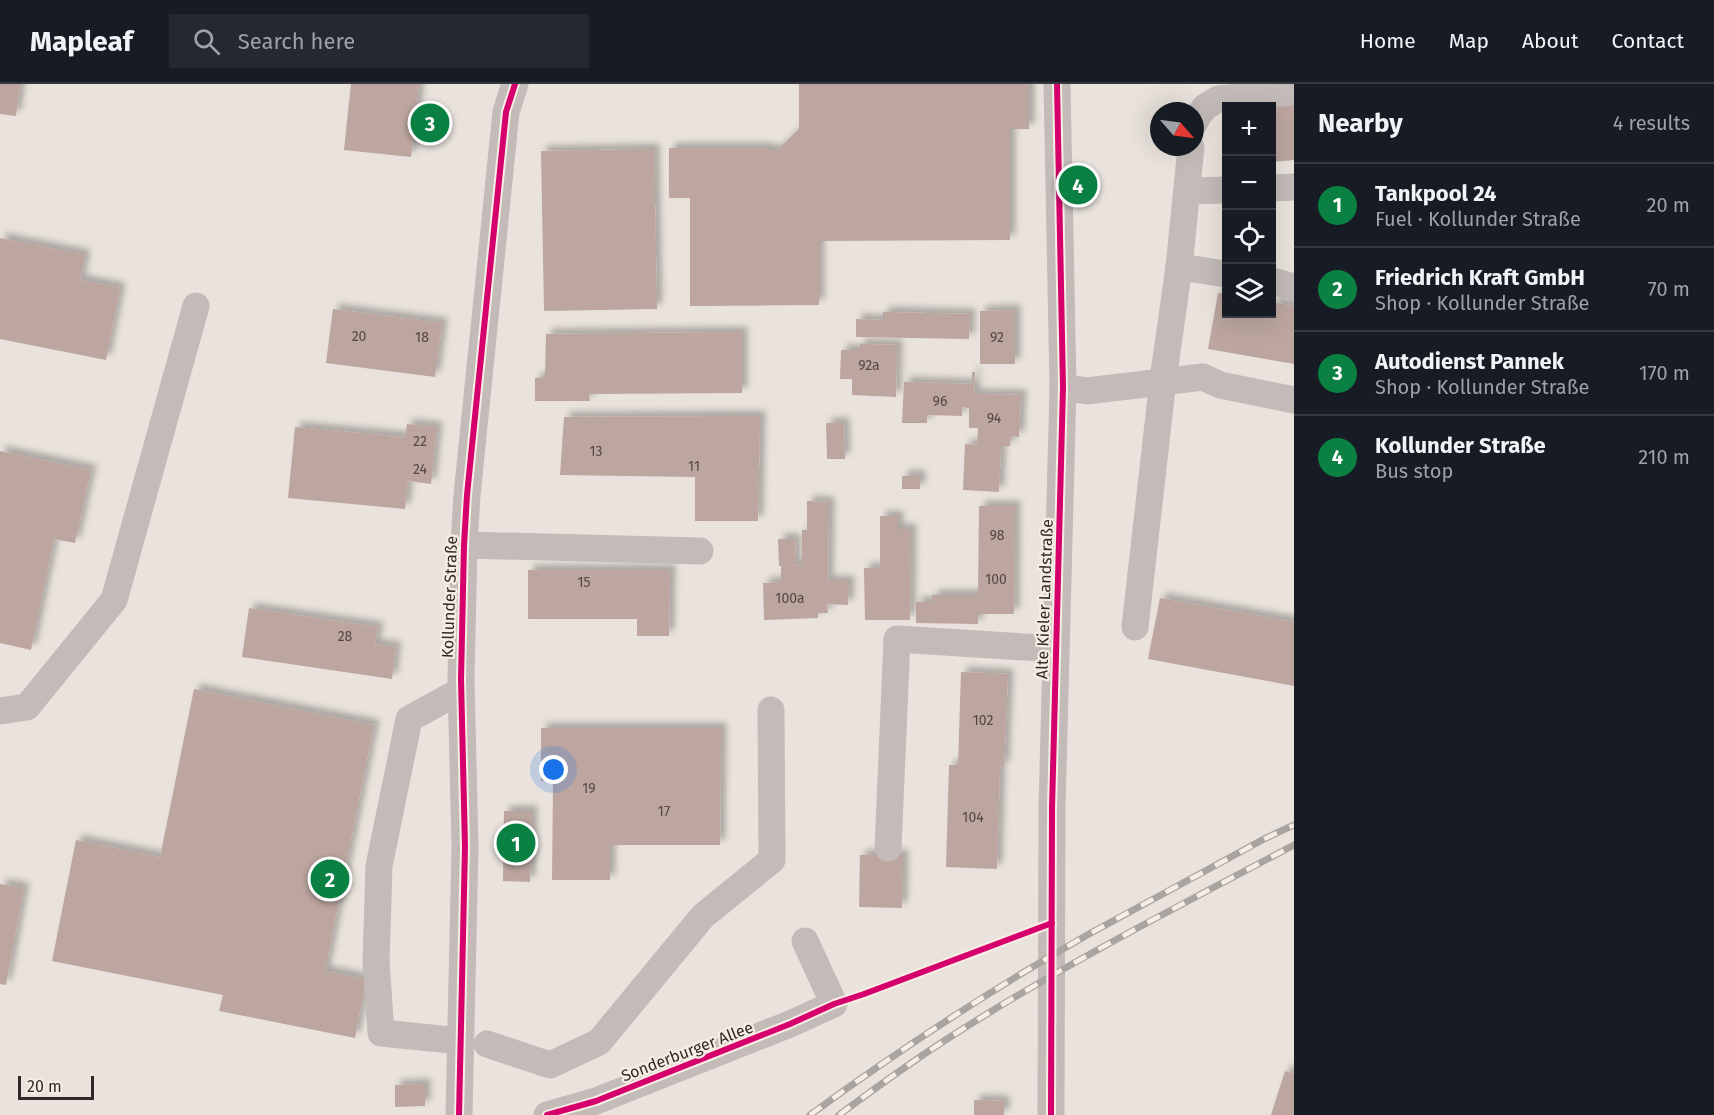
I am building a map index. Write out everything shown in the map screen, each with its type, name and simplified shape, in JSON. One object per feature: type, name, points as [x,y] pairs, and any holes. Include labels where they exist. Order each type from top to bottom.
[{"type":"street","name":"Kollunder Straße","points":[[459,1115],[474,1043],[460,691],[464,545],[468,483],[506,112],[515,84]]},
{"type":"street","name":"Alte Kieler Landstraße","points":[[1051,1115],[1052,808],[1063,387],[1057,84]]},
{"type":"street","points":[[1204,108],[1218,99],[1294,92]]},
{"type":"street","points":[[1135,627],[1163,380],[1179,267],[1190,156]]},
{"type":"street","points":[[1276,188],[1294,187]]},
{"type":"street","points":[[1187,191],[1222,190]]},
{"type":"street","points":[[1179,267],[1222,273]]},
{"type":"street","points":[[1276,282],[1294,287]]},
{"type":"street","points":[[0,711],[27,707],[114,600],[195,306]]},
{"type":"street","points":[[1063,387],[1087,391],[1163,380],[1203,377],[1220,385],[1294,400]]},
{"type":"street","points":[[464,545],[700,551]]},
{"type":"street","points":[[888,848],[897,639],[1056,649]]},
{"type":"street","points":[[460,691],[409,719],[379,866],[376,961],[381,1033],[474,1043],[549,1065],[599,1042],[703,916],[772,860],[771,710]]},
{"type":"street","name":"Sonderburger Allee","points":[[547,1115],[596,1101],[790,1024],[834,1004],[805,941]]},
{"type":"building","points":[[0,84],[20,84],[16,116],[0,114]]},
{"type":"building","points":[[351,84],[419,84],[411,157],[344,150]]},
{"type":"building","points":[[799,84],[1029,84],[1029,129],[1010,129],[1010,240],[819,241],[819,305],[690,306],[690,198],[669,198],[669,148],[768,148],[768,150],[777,150],[799,129]]},
{"type":"building","points":[[1294,102],[1294,160],[1276,162],[1276,105]]},
{"type":"building","points":[[654,149],[657,309],[544,311],[541,151]]},
{"type":"building","points":[[0,238],[85,255],[80,280],[120,288],[106,360],[0,339]]},
{"type":"building","points":[[1218,293],[1222,294],[1222,318],[1276,318],[1276,303],[1294,306],[1294,364],[1208,349]]},
{"type":"building","points":[[333,309],[442,323],[435,377],[326,363]]},
{"type":"building","points":[[1015,310],[1015,364],[980,364],[980,311]]},
{"type":"building","points":[[883,312],[970,314],[969,339],[856,337],[856,319],[883,320]]},
{"type":"building","points":[[742,332],[742,393],[589,394],[590,401],[535,401],[535,378],[545,377],[546,334]]},
{"type":"building","points":[[860,344],[897,345],[896,397],[852,395],[852,379],[840,379],[841,350],[859,350]]},
{"type":"building","points":[[972,372],[975,372],[974,394],[1021,395],[1019,437],[1011,436],[1010,446],[1001,446],[999,492],[963,490],[965,444],[977,445],[978,428],[969,428],[969,408],[962,407],[962,416],[927,415],[927,423],[902,423],[904,382],[972,384]]},
{"type":"building","points":[[760,416],[758,521],[695,521],[695,477],[560,475],[564,417]]},
{"type":"building","points":[[826,423],[844,423],[845,459],[827,459]]},
{"type":"building","points":[[407,424],[437,427],[431,484],[408,481],[405,509],[288,498],[295,427],[405,437]]},
{"type":"building","points":[[0,451],[91,470],[75,543],[54,539],[31,650],[0,643]]},
{"type":"building","points":[[920,475],[920,489],[902,489],[902,476]]},
{"type":"building","points":[[807,501],[829,502],[828,581],[849,581],[848,605],[827,604],[828,613],[818,613],[818,618],[764,620],[763,583],[781,582],[778,539],[795,539],[796,566],[802,565],[802,530],[807,530]]},
{"type":"building","points":[[979,506],[1015,506],[1014,614],[978,614],[978,624],[916,623],[916,602],[932,602],[932,595],[978,595]]},
{"type":"building","points":[[880,516],[898,516],[898,529],[911,529],[910,620],[865,620],[864,568],[880,568]]},
{"type":"building","points":[[528,570],[670,570],[669,636],[637,636],[637,619],[528,619]]},
{"type":"building","points":[[1160,598],[1294,622],[1294,686],[1148,659]]},
{"type":"building","points":[[249,608],[378,627],[375,644],[396,647],[392,679],[242,657]]},
{"type":"building","points":[[961,672],[1008,674],[1004,767],[1000,766],[997,869],[946,867],[949,765],[958,765]]},
{"type":"building","points":[[194,689],[374,725],[325,971],[366,979],[355,1038],[219,1011],[223,995],[52,961],[76,840],[160,857]]},
{"type":"building","points":[[541,728],[721,728],[720,845],[610,845],[610,880],[552,880],[553,781],[541,781]]},
{"type":"building","points":[[504,811],[532,811],[530,882],[503,881]]},
{"type":"building","points":[[860,855],[903,855],[902,908],[859,907]]},
{"type":"building","points":[[0,884],[24,888],[6,985],[0,984]]},
{"type":"building","points":[[1285,1071],[1294,1074],[1294,1115],[1271,1115]]},
{"type":"building","points":[[425,1084],[425,1106],[395,1107],[395,1085]]},
{"type":"building","points":[[974,1100],[1004,1101],[1004,1115],[974,1115]]},
{"type":"railway","points":[[810,1115],[912,1044],[1017,976],[1111,922],[1294,825]]},
{"type":"railway","points":[[839,1115],[933,1048],[1032,987],[1294,845]]},
{"type":"cycle path","points":[[459,1115],[465,847],[461,679],[464,545],[467,495],[506,112],[515,84]]},
{"type":"cycle path","points":[[1051,1115],[1052,808],[1063,387],[1057,84]]},
{"type":"cycle path","points":[[547,1115],[596,1101],[790,1024],[834,1004],[1052,923]]},
{"type":"place","name":"Autodienst Pannek","points":[[430,123]]},
{"type":"place","name":"Kollunder Straße","points":[[1078,185]]},
{"type":"place","name":"Tankpool 24","points":[[516,843]]},
{"type":"place","name":"Friedrich Kraft GmbH","points":[[330,879]]}]
